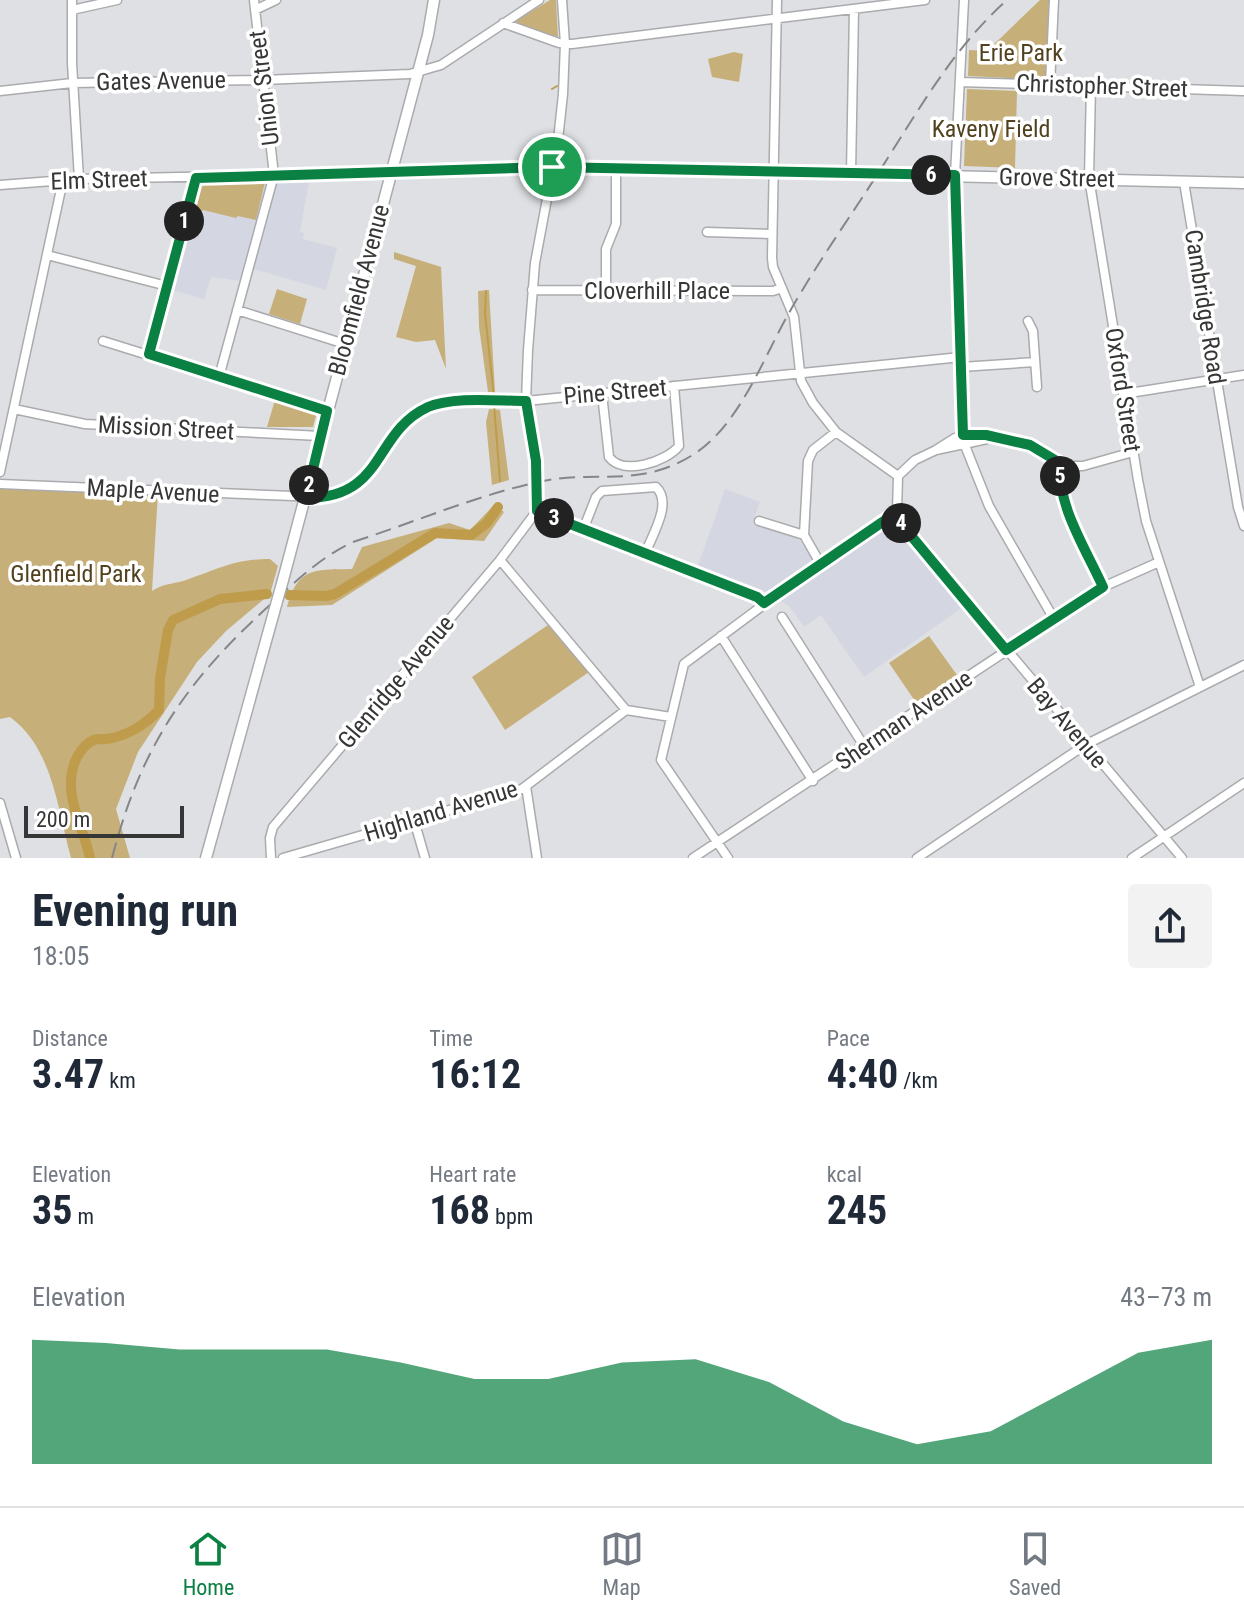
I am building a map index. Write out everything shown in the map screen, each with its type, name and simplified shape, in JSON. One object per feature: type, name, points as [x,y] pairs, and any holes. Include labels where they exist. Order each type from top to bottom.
[{"type":"main road","name":"Bloomfield Avenue","points":[[206,858],[306,498],[419,71],[434,0]]},
{"type":"main road","name":"Grove Street","points":[[390,173],[552,167],[1244,183]]},
{"type":"street","points":[[79,179],[72,83],[72,5],[117,0]]},
{"type":"street","name":"Union Street","points":[[254,0],[274,175]]},
{"type":"street","points":[[255,10],[276,0]]},
{"type":"street","points":[[419,71],[441,65],[539,0]]},
{"type":"street","points":[[562,0],[565,44],[563,94],[537,247],[526,401],[536,461],[537,511],[757,597],[764,603]]},
{"type":"street","points":[[777,0],[773,267],[794,317],[803,386],[836,432],[898,476]]},
{"type":"street","points":[[503,23],[565,44],[925,0]]},
{"type":"street","points":[[964,0],[955,175],[963,439],[989,506],[1054,619]]},
{"type":"street","points":[[1050,85],[1054,0]]},
{"type":"street","points":[[851,173],[854,9]]},
{"type":"street","name":"Gates Avenue","points":[[0,91],[72,83],[263,80],[419,71]]},
{"type":"street","name":"Christopher Street","points":[[960,82],[1244,91]]},
{"type":"street","name":"Oxford Street","points":[[1091,86],[1089,178],[1133,452],[1146,521],[1200,687]]},
{"type":"street","points":[[606,291],[606,249],[616,224],[616,168]]},
{"type":"street","name":"Elm Street","points":[[0,185],[79,179],[390,173]]},
{"type":"street","points":[[219,377],[274,175]]},
{"type":"street","points":[[149,354],[196,178]]},
{"type":"street","points":[[0,472],[63,180]]},
{"type":"street","name":"Cambridge Road","points":[[1184,182],[1238,507],[1244,526]]},
{"type":"street","points":[[707,232],[772,234]]},
{"type":"street","points":[[47,255],[167,286]]},
{"type":"street","name":"Cloverhill Place","points":[[532,290],[773,291],[782,288]]},
{"type":"street","points":[[237,310],[345,344]]},
{"type":"street","points":[[1028,321],[1033,331],[1037,387]]},
{"type":"street","points":[[103,341],[327,411]]},
{"type":"street","name":"Pine Street","points":[[306,498],[335,494],[357,484],[369,474],[401,427],[425,409],[443,402],[526,401],[800,373],[961,362],[1035,362]]},
{"type":"street","points":[[1123,394],[1244,375]]},
{"type":"street","points":[[602,394],[609,457],[616,465],[625,467],[667,456],[679,446],[674,386]]},
{"type":"street","name":"Mission Street","points":[[14,409],[85,424],[320,436]]},
{"type":"street","points":[[820,563],[804,535],[809,457],[813,450],[836,432]]},
{"type":"street","points":[[728,858],[661,760],[684,664],[820,563],[897,512],[898,476],[919,457],[963,439],[991,438],[1030,445],[1060,463],[1077,467],[1133,452]]},
{"type":"street","points":[[1060,463],[1065,505],[1103,587]]},
{"type":"street","name":"Maple Avenue","points":[[0,484],[306,498]]},
{"type":"street","points":[[583,530],[596,497],[607,489],[652,486],[660,490],[664,498],[645,554]]},
{"type":"street","name":"Glenridge Avenue","points":[[271,858],[273,827],[500,560],[537,511]]},
{"type":"street","name":"Bay Avenue","points":[[897,512],[903,526],[1182,858]]},
{"type":"street","points":[[759,521],[804,535]]},
{"type":"street","points":[[500,560],[626,710],[671,717]]},
{"type":"street","name":"Sherman Avenue","points":[[693,858],[1103,587],[1159,562]]},
{"type":"street","points":[[782,617],[864,746]]},
{"type":"street","points":[[721,636],[813,781]]},
{"type":"street","points":[[917,858],[1085,745],[1244,665]]},
{"type":"street","name":"Highland Avenue","points":[[283,858],[526,786],[626,710]]},
{"type":"street","points":[[1132,858],[1244,783]]},
{"type":"street","points":[[526,786],[537,858]]},
{"type":"street","points":[[1,808],[16,858]]},
{"type":"street","points":[[414,820],[425,858]]},
{"type":"shaded area","points":[[309,181],[300,232],[304,233],[303,239],[337,248],[326,290],[247,267],[242,281],[211,277],[204,299],[172,290],[202,182]]},
{"type":"shaded area","points":[[725,489],[760,502],[753,521],[799,540],[819,569],[894,521],[964,606],[864,677],[821,615],[804,627],[789,606],[767,592],[698,566]]},
{"type":"green space","points":[[550,0],[556,0],[558,37],[518,24],[516,21]]},
{"type":"green space","name":"Erie Park","points":[[1040,0],[1049,0],[1046,80],[968,76],[969,50],[987,51]]},
{"type":"green space","points":[[734,52],[743,54],[739,82],[712,77],[708,59]]},
{"type":"green space","name":"Kaveny Field","points":[[967,89],[1017,91],[1015,168],[964,166]]},
{"type":"green space","points":[[202,182],[265,182],[256,220],[203,210],[198,216],[194,212]]},
{"type":"green space","points":[[394,252],[441,267],[446,369],[435,340],[416,342],[396,337],[416,266],[394,259]]},
{"type":"green space","points":[[277,289],[307,299],[300,324],[269,314]]},
{"type":"green space","points":[[489,290],[495,392],[488,392],[479,327],[478,291]]},
{"type":"green space","points":[[275,400],[317,412],[313,427],[267,427]]},
{"type":"green space","points":[[489,409],[500,410],[509,480],[492,485],[486,422]]},
{"type":"green space","name":"Glenfield Park","points":[[0,486],[158,493],[152,591],[246,561],[270,559],[278,566],[270,594],[226,631],[197,662],[138,752],[116,809],[130,858],[71,858],[45,763],[24,730],[10,717],[0,719]]},
{"type":"green space","points":[[494,505],[504,512],[484,541],[437,538],[332,605],[287,607],[291,594],[303,577],[319,571],[352,569],[362,547],[449,523],[470,530]]},
{"type":"green space","points":[[548,625],[589,672],[505,730],[472,677]]},
{"type":"green space","points":[[929,636],[957,675],[917,704],[889,663]]},
{"type":"waterway","points":[[552,89],[557,86]]},
{"type":"waterway","points":[[486,291],[485,314],[494,397]]},
{"type":"waterway","points":[[494,404],[500,481]]},
{"type":"waterway","points":[[289,595],[335,594],[435,533],[471,535],[487,523],[498,507]]},
{"type":"waterway","points":[[90,858],[72,795],[72,770],[80,752],[94,740],[121,736],[135,729],[159,710],[160,678],[168,630],[173,620],[220,599],[267,594]]},
{"type":"railway","points":[[112,858],[137,782],[170,718],[214,660],[290,586],[320,562],[353,542],[491,494],[558,479],[652,472],[691,456],[708,443],[736,410],[810,278],[936,83],[969,39],[1007,0]]},
{"type":"route","points":[[552,167],[955,175],[963,435],[986,435],[1030,445],[1060,463],[1065,505],[1103,587],[1006,650],[903,526],[897,512],[764,603],[757,597],[537,511],[536,461],[526,401],[438,403],[401,427],[369,474],[357,484],[335,494],[306,498],[327,411],[149,354],[196,178],[552,167]]}]
